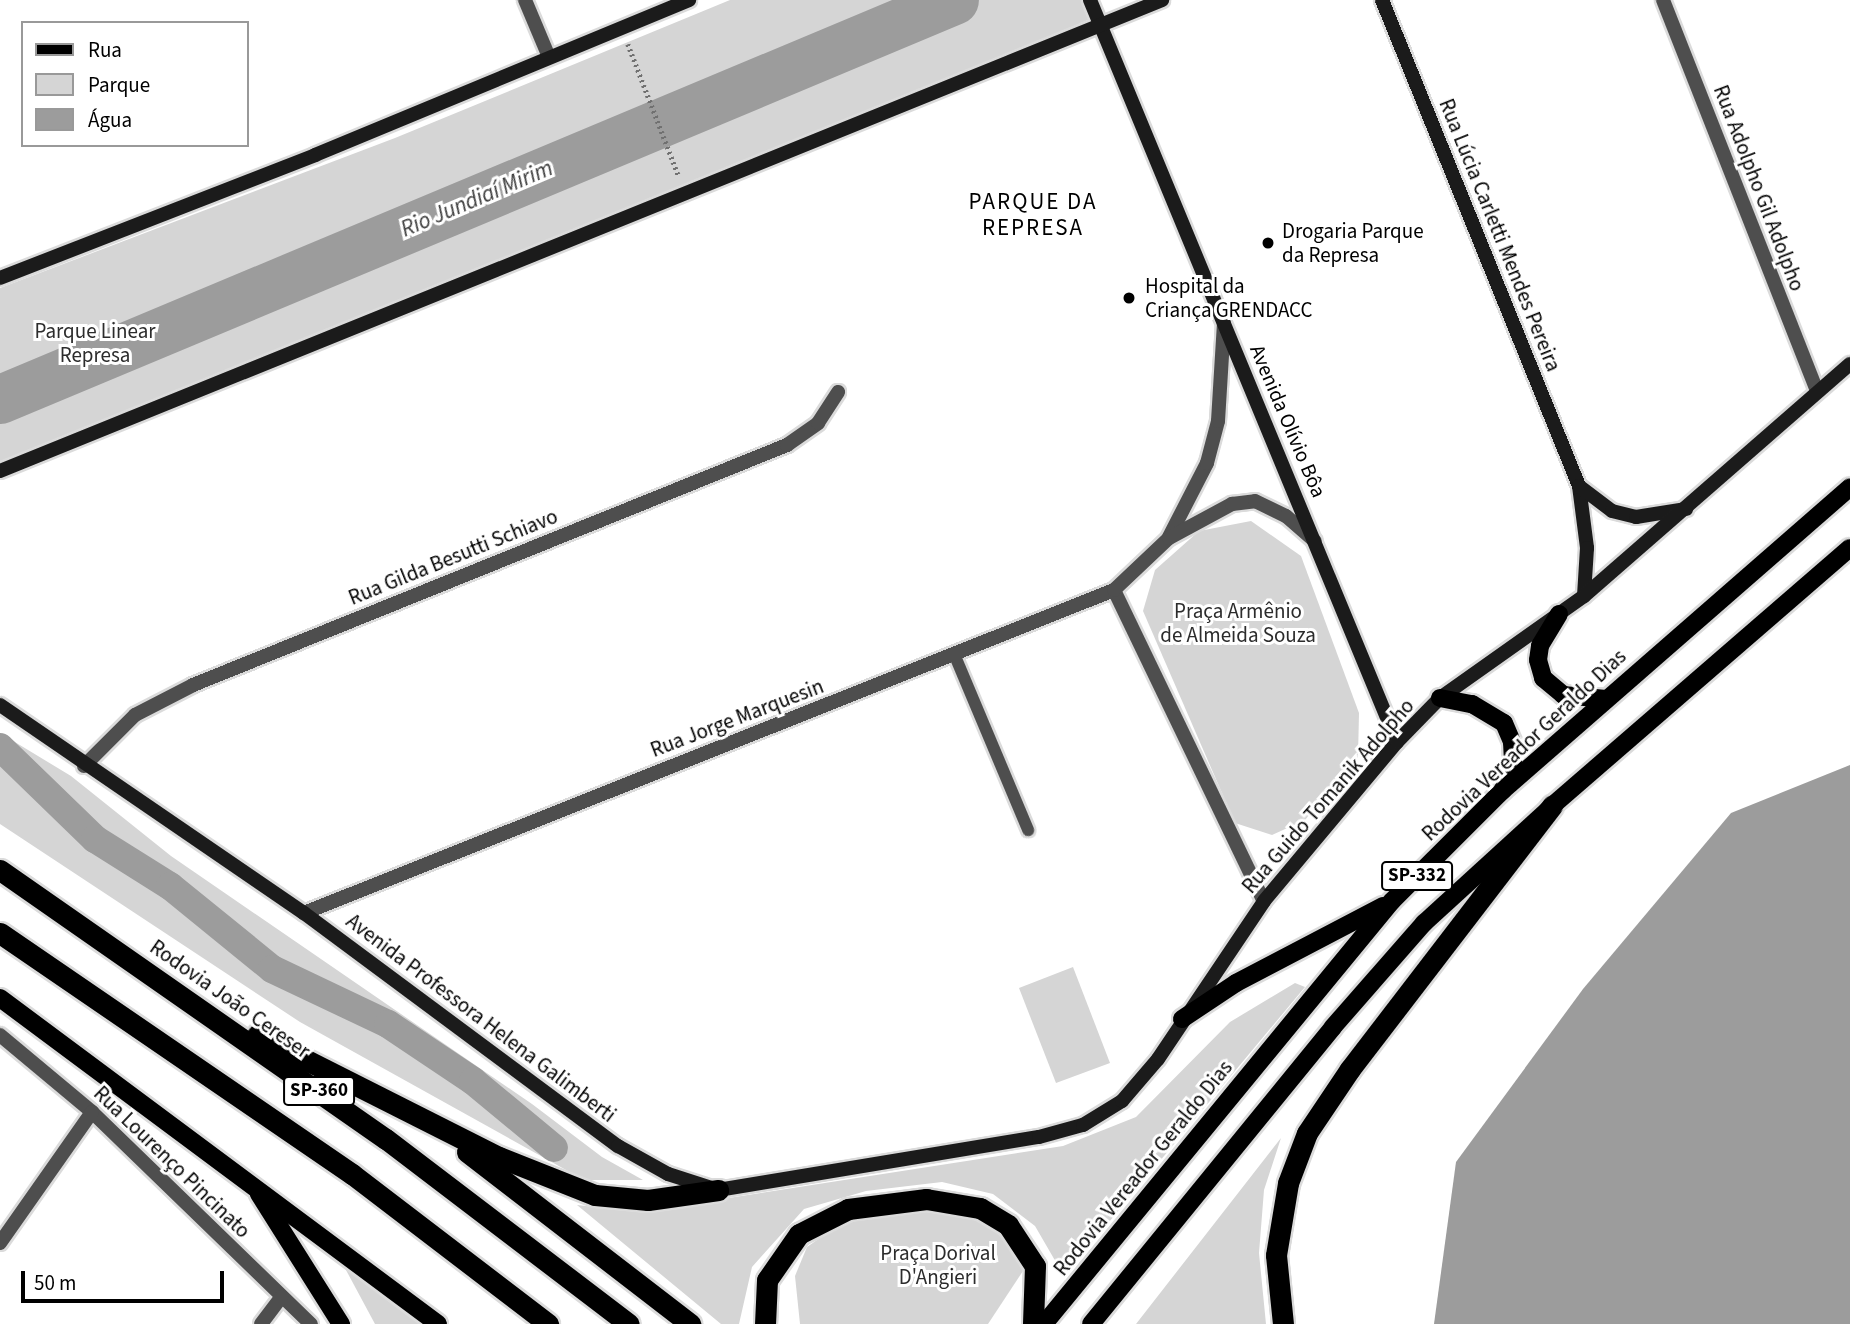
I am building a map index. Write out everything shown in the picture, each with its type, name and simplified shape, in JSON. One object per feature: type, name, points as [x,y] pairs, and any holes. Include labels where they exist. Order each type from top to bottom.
[{"type":"highway","points":[[1283,1324],[1276,1255],[1288,1183],[1307,1133],[1350,1069],[1552,806]]},
{"type":"highway","name":"Rodovia João Cereser","points":[[0,870],[386,1139],[629,1324]]},
{"type":"highway","name":"SP-360","points":[[0,933],[352,1174],[548,1324]]},
{"type":"highway","points":[[200,1007],[412,1111],[499,1157],[595,1195],[648,1199],[718,1190]]},
{"type":"highway","points":[[412,1111],[690,1324]]},
{"type":"highway","points":[[765,1324],[767,1280],[799,1234],[848,1209],[926,1199],[981,1208],[1008,1225],[1035,1266],[1033,1324]]},
{"type":"main road","name":"Rodovia Vereador Geraldo Dias","points":[[1044,1324],[1392,901],[1502,791],[1850,487]]},
{"type":"main road","name":"SP-332","points":[[1091,1324],[1406,944],[1552,806],[1850,548]]},
{"type":"main road","points":[[1559,614],[1540,646],[1538,660],[1543,678],[1563,695],[1606,699]]},
{"type":"main road","points":[[1440,698],[1472,704],[1504,723],[1512,742],[1513,761],[1502,791]]},
{"type":"main road","points":[[1182,1020],[1236,983],[1392,901]]},
{"type":"main road","points":[[0,998],[438,1324]]},
{"type":"main road","points":[[254,1185],[341,1324]]},
{"type":"street","points":[[525,0],[549,57]]},
{"type":"street","points":[[0,278],[315,155],[689,0]]},
{"type":"street","name":"Avenida Olívio Bôa","points":[[1090,0],[1317,542],[1397,742]]},
{"type":"street","points":[[0,471],[1162,0]]},
{"type":"street","name":"Rua Lúcia Carletti Mendes Pereira","points":[[1382,0],[1579,486],[1587,548],[1584,596]]},
{"type":"street","name":"Rua Adolpho Gil Adolpho","points":[[1663,0],[1816,391]]},
{"type":"street","name":"Rua Jorge Marquesin","points":[[1169,538],[1207,463],[1212,442],[1224,323]]},
{"type":"street","name":"Rua Guido Tomanik Adolpho","points":[[990,1145],[1083,1125],[1122,1101],[1158,1059],[1264,901],[1397,742],[1440,698],[1584,596],[1687,509],[1816,391],[1850,365]]},
{"type":"street","name":"Rua Gilda Besutti Schiavo","points":[[84,766],[135,715],[193,685],[787,444],[818,423],[838,392]]},
{"type":"street","points":[[1579,486],[1612,511],[1636,517],[1687,509]]},
{"type":"street","name":"Rua Jorge Marquesin","points":[[304,913],[956,656],[1114,590],[1169,538],[1204,516],[1231,504],[1255,501],[1286,516],[1317,542]]},
{"type":"street","points":[[1114,590],[1264,901]]},
{"type":"street","name":"Avenida Professora Helena Galimberti","points":[[0,705],[84,766],[304,913],[618,1146],[668,1174],[718,1190],[990,1145]]},
{"type":"street","name":"Rua Lourenço Pincinato","points":[[0,1035],[92,1112],[311,1324]]},
{"type":"street","points":[[0,1243],[92,1112]]},
{"type":"street","points":[[261,1324],[281,1297]]},
{"type":"lane","points":[[956,656],[1028,830]]},
{"type":"path","points":[[622,27],[673,160]]},
{"type":"green space","name":"Parque Linear Represa","points":[[730,0],[1087,0],[1093,18],[0,476],[0,288],[395,138]]},
{"type":"green space","name":"Praça Armênio de Almeida Souza","points":[[1251,521],[1301,556],[1359,713],[1358,757],[1305,820],[1272,835],[1235,823],[1143,611],[1155,570],[1199,531]]},
{"type":"green space","points":[[0,733],[71,776],[171,856],[532,1104],[602,1157],[643,1180],[584,1180],[300,1022],[0,824]]},
{"type":"green space","points":[[1073,967],[1110,1063],[1056,1083],[1019,988]]},
{"type":"green space","points":[[1295,983],[1305,987],[1064,1276],[1035,1226],[993,1194],[942,1182],[866,1191],[804,1209],[752,1267],[739,1324],[721,1324],[577,1205],[638,1212],[1063,1146],[1136,1117],[1230,1022]]},
{"type":"green space","points":[[1281,1138],[1264,1190],[1259,1253],[1266,1324],[1136,1324]]},
{"type":"green space","name":"Praça Dorival D'Angieri","points":[[965,1205],[1015,1236],[1023,1271],[988,1324],[800,1324],[795,1276],[807,1247],[834,1228],[867,1217],[908,1209]]},
{"type":"green space","points":[[332,1244],[434,1324],[375,1324]]},
{"type":"water","points":[[1850,765],[1850,1324],[1434,1324],[1456,1162],[1583,989],[1731,813]]},
{"type":"waterway","name":"Rio Jundiaí Mirim","points":[[0,399],[954,0]]},
{"type":"waterway","points":[[0,747],[95,839],[170,886],[272,969],[388,1024],[473,1081],[554,1148]]},
{"type":"place","name":"Drogaria Parque da Represa","points":[[1268,243]]},
{"type":"place","name":"Hospital da Criança GRENDACC","points":[[1129,298]]},
{"type":"district","name":"PARQUE DA REPRESA","points":[[1033,215]]}]
